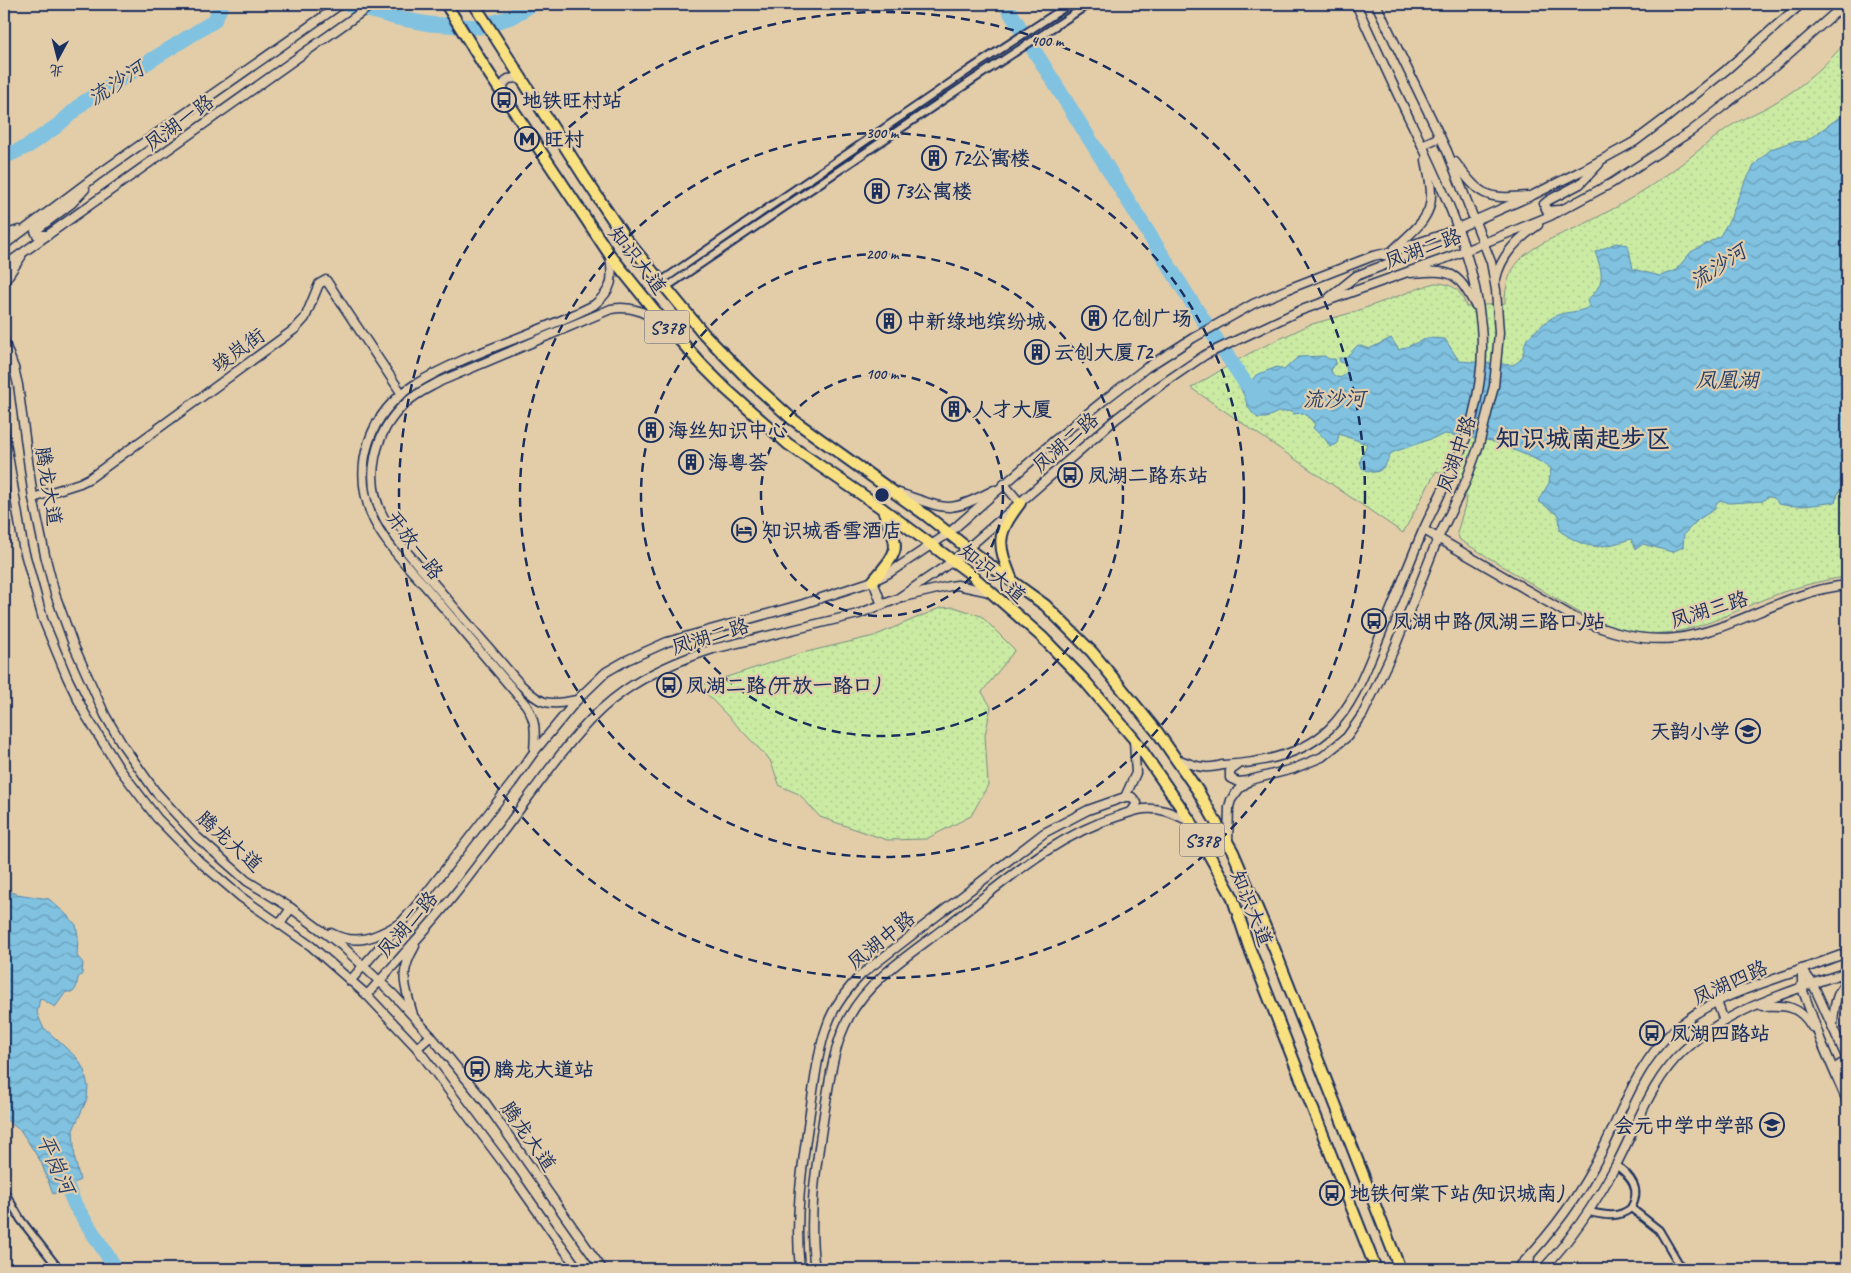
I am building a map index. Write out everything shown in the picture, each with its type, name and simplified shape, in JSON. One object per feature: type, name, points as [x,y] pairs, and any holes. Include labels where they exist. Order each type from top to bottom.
[{"type":"main road","name":"知识大道","points":[[446,4],[486,69],[610,255],[667,326],[727,390],[781,438],[883,509],[953,561],[990,592],[1054,649],[1084,680],[1134,738],[1191,822],[1232,896],[1249,947],[1376,1269]]},
{"type":"main road","name":"知识大道","points":[[474,4],[625,238],[704,334],[750,382],[792,419],[1045,605],[1092,652],[1126,692],[1177,759],[1228,843],[1274,948],[1396,1268]]},
{"type":"main road","points":[[1012,581],[1002,552],[1001,533],[1006,521],[1020,502]]},
{"type":"main road","points":[[873,581],[890,561],[895,553],[896,546],[883,509]]},
{"type":"street","name":"凤湖一路","points":[[4,245],[96,176],[341,4]]},
{"type":"street","name":"凤湖一路","points":[[4,266],[372,4]]},
{"type":"street","points":[[663,285],[999,50],[1070,4]]},
{"type":"street","points":[[663,285],[1089,4]]},
{"type":"street","name":"凤湖中路","points":[[1177,759],[1203,767],[1238,765],[1292,752],[1309,744],[1328,730],[1339,718],[1348,706],[1367,669],[1424,530],[1451,474],[1472,418],[1479,383],[1483,345],[1480,314],[1466,251],[1450,204],[1356,4]]},
{"type":"street","name":"凤湖中路","points":[[1250,780],[1293,769],[1322,757],[1336,747],[1355,726],[1371,700],[1395,648],[1438,538],[1466,480],[1479,445],[1494,386],[1499,344],[1498,304],[1491,262],[1447,151],[1376,4]]},
{"type":"street","name":"凤湖二路","points":[[350,981],[403,921],[479,826],[534,752],[577,700],[606,672],[627,660],[667,642],[803,604],[873,581],[888,573],[932,546],[949,533],[1103,401],[1146,368],[1193,338],[1229,317],[1288,289],[1373,256],[1391,252],[1458,227],[1534,195],[1634,142],[1688,101],[1801,4]]},
{"type":"street","name":"凤湖二路","points":[[367,995],[421,936],[583,727],[624,691],[670,665],[713,649],[858,614],[896,599],[953,561],[1117,418],[1204,355],[1268,324],[1325,301],[1466,251],[1550,216],[1630,173],[1690,132],[1775,66],[1844,4]]},
{"type":"street","points":[[504,96],[503,86],[510,78],[517,78],[524,84]]},
{"type":"street","points":[[1391,252],[1420,225],[1430,206],[1432,196],[1424,149],[1440,137]]},
{"type":"street","points":[[1447,151],[1472,184],[1487,195],[1506,198],[1534,195]]},
{"type":"street","points":[[1564,209],[1547,211],[1544,204],[1580,184],[1604,158]]},
{"type":"street","points":[[48,235],[37,235],[35,232],[72,203],[96,176]]},
{"type":"street","points":[[1498,304],[1495,284],[1496,276],[1507,252],[1525,234],[1550,216]]},
{"type":"street","points":[[4,235],[26,227]]},
{"type":"street","points":[[4,282],[27,250]]},
{"type":"street","name":"开放一路","points":[[534,752],[534,719],[526,705],[378,529],[366,498],[364,479],[368,444],[380,417],[393,400],[402,394],[442,370],[594,305],[602,298],[611,285],[610,255]]},
{"type":"street","points":[[1325,301],[1356,276],[1393,260],[1386,255],[1373,256]]},
{"type":"street","points":[[1400,274],[1442,272],[1456,276],[1466,288],[1480,314]]},
{"type":"street","name":"竣岚街","points":[[33,498],[80,484],[90,478],[295,329],[305,318],[319,284],[326,280],[402,394]]},
{"type":"street","name":"开放一路","points":[[577,700],[553,704],[532,697],[401,544],[383,516],[379,506],[373,477],[374,460],[382,436],[394,415],[419,392],[441,381],[611,309],[630,308],[647,314],[667,326]]},
{"type":"street","name":"腾龙大道","points":[[4,341],[14,368],[19,391],[33,498],[44,555],[55,594],[72,644],[105,715],[122,744],[154,790],[197,837],[247,881],[313,923],[380,980],[431,1036],[485,1102],[602,1269]]},
{"type":"street","points":[[4,373],[14,368]]},
{"type":"street","name":"腾龙大道","points":[[4,430],[18,523],[35,595],[67,677],[100,740],[138,794],[178,840],[221,880],[311,946],[367,995],[417,1048],[507,1168],[578,1269]]},
{"type":"street","points":[[889,490],[934,506],[953,508],[970,502],[1004,484],[1020,502]]},
{"type":"street","name":"凤湖三路","points":[[1424,530],[1576,618],[1599,628],[1640,638],[1660,639],[1694,634],[1716,628],[1793,598],[1847,585]]},
{"type":"street","points":[[873,581],[882,605]]},
{"type":"street","points":[[896,599],[957,585],[990,592]]},
{"type":"street","points":[[1132,811],[1137,803],[1132,797],[1125,797],[1136,773],[1134,738]]},
{"type":"street","points":[[1238,765],[1230,772],[1230,778],[1238,782],[1250,780]]},
{"type":"street","points":[[1228,843],[1228,817],[1231,800],[1239,789],[1250,780]]},
{"type":"street","name":"凤湖中路","points":[[800,1269],[797,1242],[798,1205],[819,1059],[827,1026],[843,995],[863,973],[1044,833],[1088,810],[1125,797]]},
{"type":"street","name":"凤湖中路","points":[[815,1269],[812,1238],[812,1203],[826,1107],[838,1046],[848,1017],[866,992],[894,967],[1043,853],[1078,832],[1142,809],[1160,809],[1191,822]]},
{"type":"street","points":[[280,924],[291,908]]},
{"type":"street","points":[[313,923],[338,936],[358,940],[380,935],[403,921]]},
{"type":"street","points":[[413,1017],[404,975],[410,955],[421,936]]},
{"type":"street","name":"凤湖四路","points":[[1517,1269],[1544,1241],[1576,1199],[1602,1153],[1630,1089],[1652,1054],[1676,1029],[1717,1002],[1754,986],[1847,953]]},
{"type":"street","points":[[1802,969],[1813,984],[1847,1059]]},
{"type":"street","points":[[1802,969],[1802,988],[1821,1041],[1847,1101]]},
{"type":"street","name":"凤湖四路","points":[[1544,1269],[1573,1235],[1589,1212],[1616,1165],[1632,1129],[1650,1096],[1670,1065],[1682,1051],[1696,1039],[1724,1021],[1754,1006],[1847,972]]},
{"type":"street","points":[[1833,1027],[1836,1001],[1840,990],[1847,982]]},
{"type":"street","points":[[1717,1002],[1724,1021]]},
{"type":"street","points":[[1754,1006],[1777,1005],[1795,1009],[1807,1019],[1821,1041]]},
{"type":"street","points":[[417,1048],[431,1036]]},
{"type":"street","points":[[1840,1083],[1837,1070],[1839,1065],[1844,1065],[1847,1074]]},
{"type":"street","points":[[1589,1212],[1612,1216],[1627,1212],[1631,1208],[1635,1201],[1635,1187],[1629,1174],[1616,1165]]},
{"type":"street","points":[[4,1191],[21,1220],[59,1269]]},
{"type":"street","points":[[1631,1208],[1659,1230],[1682,1269]]},
{"type":"street","points":[[1529,1269],[1530,1256]]},
{"type":"green space","points":[[1847,40],[1847,577],[1826,580],[1793,589],[1713,621],[1681,631],[1646,633],[1611,627],[1575,610],[1460,540],[1457,533],[1465,505],[1467,482],[1436,471],[1403,533],[1191,388],[1250,353],[1309,325],[1354,312],[1434,283],[1446,284],[1455,288],[1466,307],[1505,303],[1509,277],[1525,255],[1551,239],[1617,207],[1652,185],[1726,129],[1770,106],[1805,82]]},
{"type":"green space","points":[[954,607],[981,616],[1015,650],[982,692],[991,707],[985,735],[988,785],[971,816],[926,839],[887,840],[820,817],[799,794],[780,786],[770,760],[699,686],[798,654],[874,636],[940,608]]},
{"type":"water","name":"凤凰湖","points":[[1847,112],[1847,181],[1845,198],[1847,219],[1847,483],[1843,490],[1839,491],[1835,502],[1792,506],[1778,504],[1775,499],[1769,497],[1763,501],[1729,503],[1721,500],[1716,504],[1715,509],[1699,519],[1684,534],[1683,547],[1672,552],[1643,544],[1636,549],[1631,539],[1610,545],[1587,545],[1560,531],[1559,515],[1538,501],[1549,483],[1551,468],[1533,458],[1492,441],[1445,434],[1391,453],[1384,467],[1377,472],[1373,472],[1362,468],[1360,461],[1367,444],[1339,434],[1337,444],[1330,447],[1326,440],[1313,428],[1315,424],[1304,413],[1293,414],[1292,411],[1278,412],[1266,418],[1258,418],[1248,407],[1240,388],[1256,375],[1277,367],[1284,370],[1298,357],[1325,356],[1328,359],[1335,359],[1336,363],[1331,372],[1338,377],[1342,377],[1347,370],[1339,358],[1345,358],[1358,345],[1369,349],[1391,338],[1399,350],[1428,338],[1445,339],[1459,361],[1513,365],[1521,359],[1527,339],[1549,320],[1559,314],[1589,307],[1587,300],[1597,289],[1601,278],[1600,266],[1595,252],[1616,243],[1628,245],[1633,269],[1660,276],[1676,270],[1691,252],[1720,236],[1731,217],[1742,188],[1755,164],[1771,149],[1791,142],[1806,141]]},
{"type":"water","points":[[4,890],[49,899],[69,917],[76,925],[78,936],[77,956],[83,963],[82,974],[78,978],[73,992],[66,992],[55,1007],[40,998],[37,1013],[43,1027],[78,1059],[84,1070],[88,1086],[87,1099],[73,1130],[75,1160],[80,1180],[53,1194],[41,1162],[21,1131],[4,1118]]},
{"type":"waterway","name":"流沙河","points":[[4,157],[28,146],[57,126],[84,102],[214,21],[222,4]]},
{"type":"waterway","name":"流沙河","points":[[347,4],[397,18],[429,24],[479,27],[511,17],[533,4]]},
{"type":"waterway","name":"流沙河","points":[[1005,4],[1196,309],[1246,384],[1262,394]]},
{"type":"waterway","name":"平岗河","points":[[60,1169],[75,1205],[116,1269]]},
{"type":"place","name":"地铁旺村站","points":[[504,100]]},
{"type":"place","name":"旺村","points":[[527,139]]},
{"type":"place","name":"T2公寓楼","points":[[934,158]]},
{"type":"place","name":"T3公寓楼","points":[[877,191]]},
{"type":"place","name":"亿创广场","points":[[1094,318]]},
{"type":"place","name":"中新绿地缤纷城","points":[[889,321]]},
{"type":"place","name":"云创大厦T2","points":[[1037,352]]},
{"type":"place","name":"人才大厦","points":[[954,409]]},
{"type":"place","name":"海丝知识中心","points":[[651,430]]},
{"type":"place","name":"海粤荟","points":[[691,462]]},
{"type":"place","name":"凤湖二路东站","points":[[1070,475]]},
{"type":"place","name":"知识城香雪酒店","points":[[744,530]]},
{"type":"place","name":"凤湖中路(凤湖三路口)站","points":[[1374,621]]},
{"type":"place","name":"凤湖二路(开放一路口)","points":[[669,685]]},
{"type":"place","name":"天韵小学","points":[[1748,731]]},
{"type":"place","name":"凤湖四路站","points":[[1652,1033]]},
{"type":"place","name":"腾龙大道站","points":[[477,1069]]},
{"type":"place","name":"会元中学中学部","points":[[1772,1125]]},
{"type":"place","name":"地铁何棠下站(知识城南)","points":[[1332,1193]]},
{"type":"district","name":"知识城南起步区","points":[[1583,438]]}]
